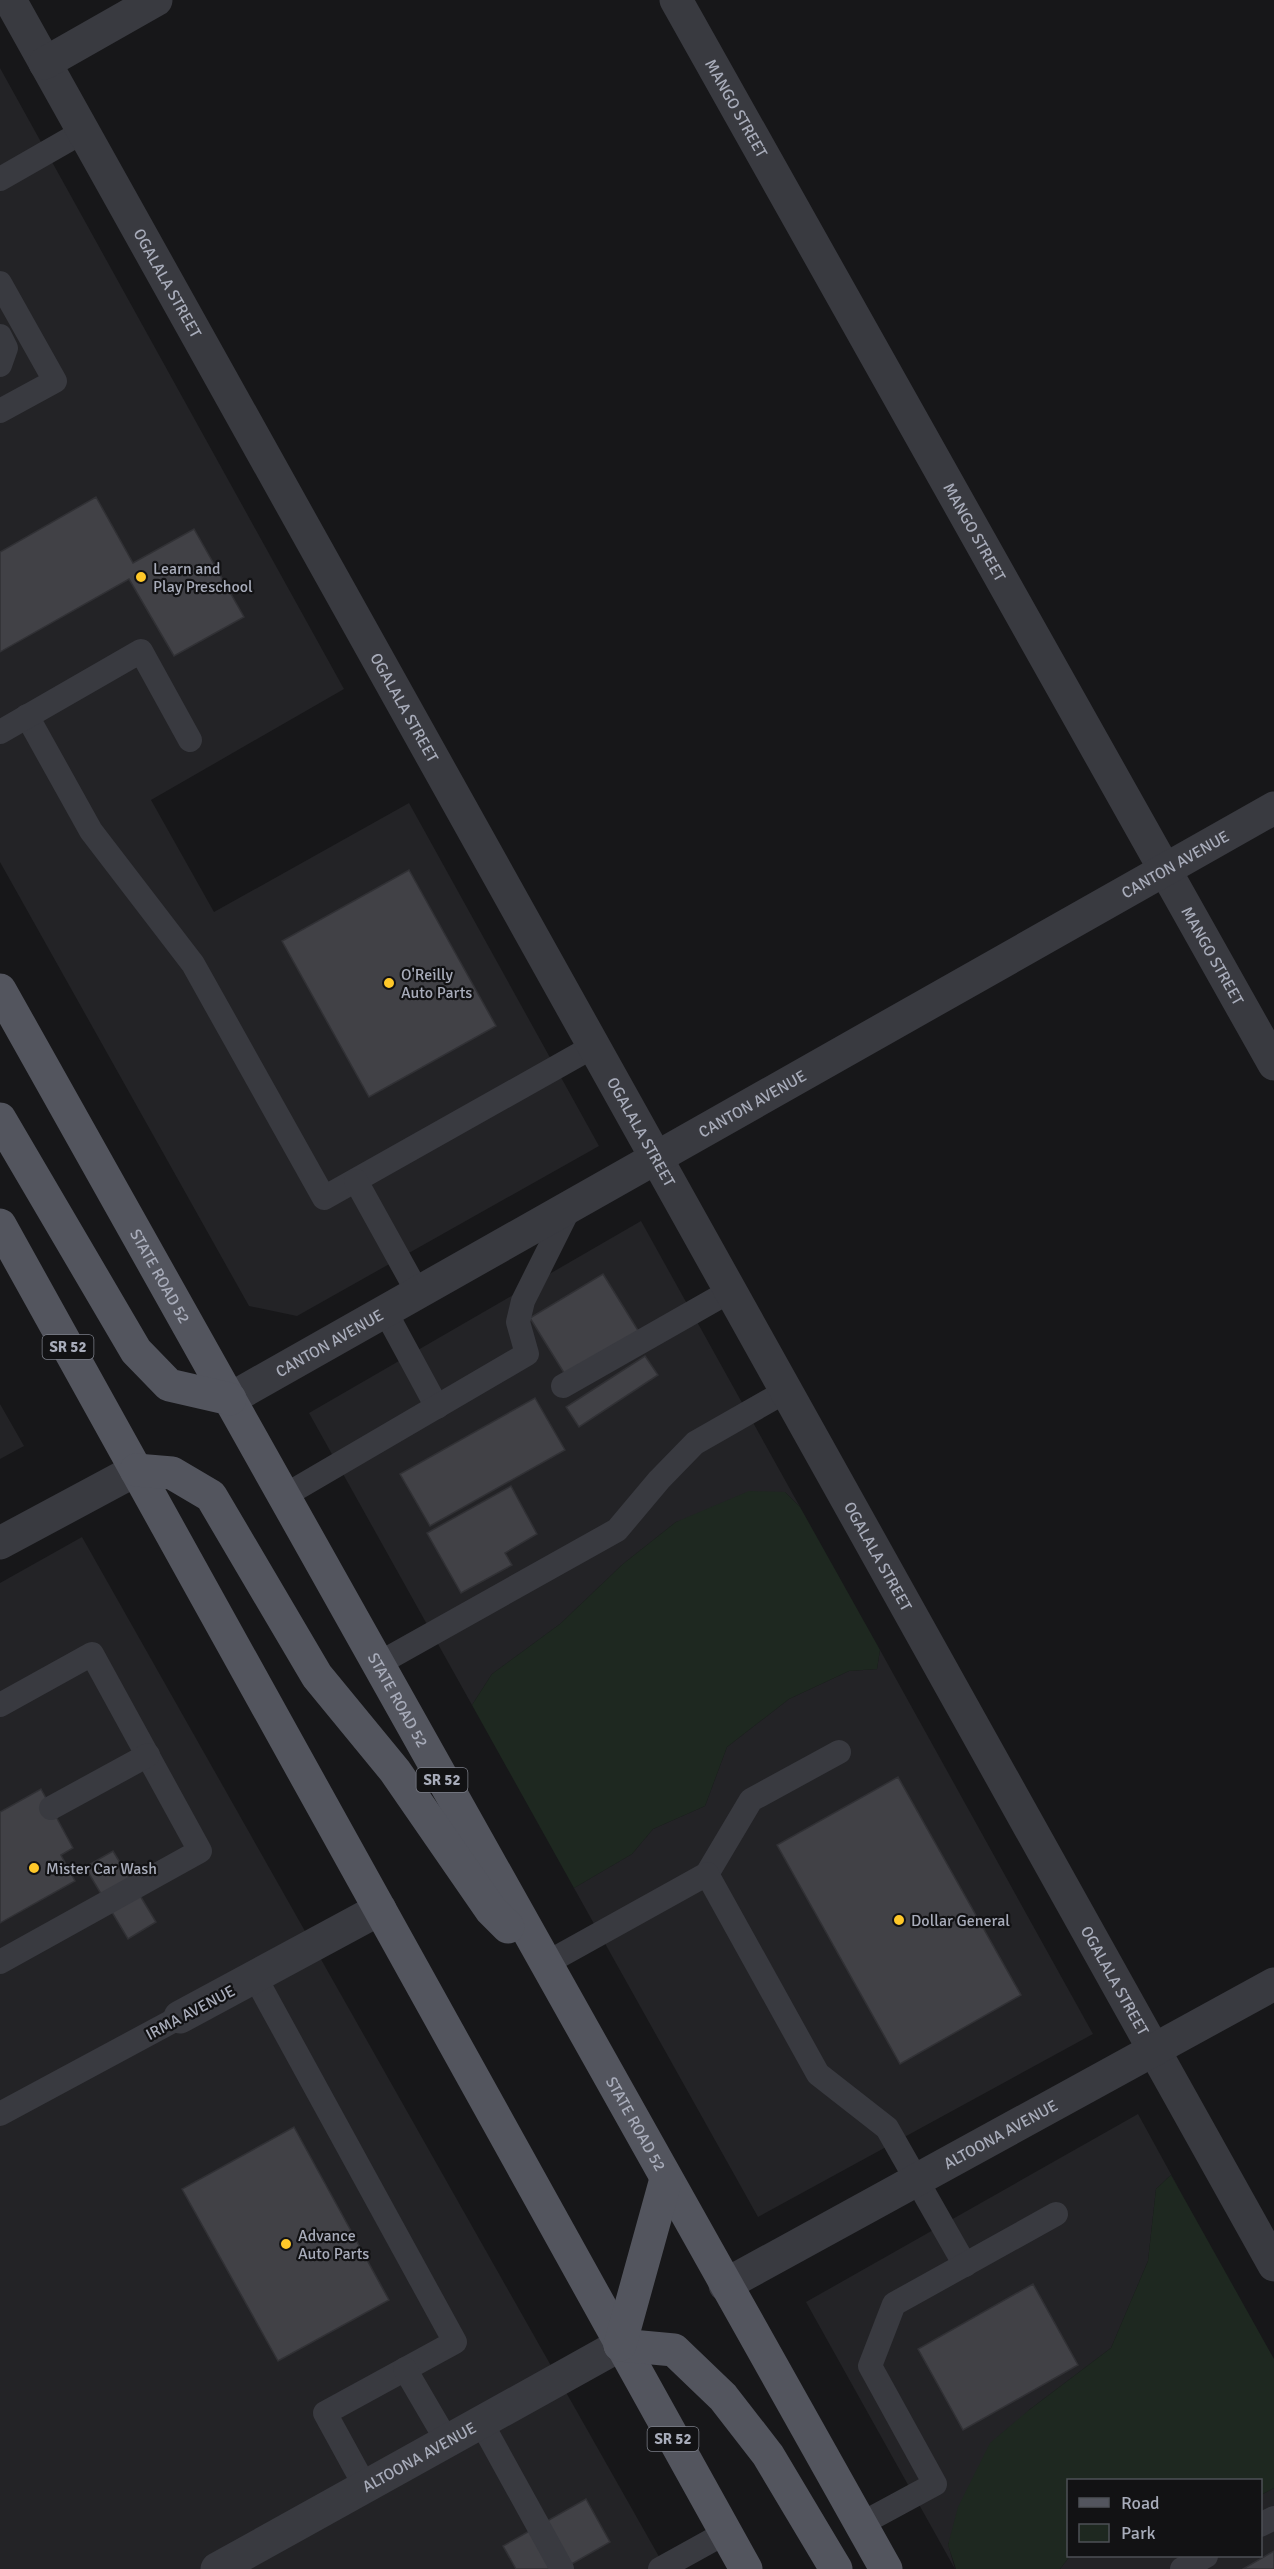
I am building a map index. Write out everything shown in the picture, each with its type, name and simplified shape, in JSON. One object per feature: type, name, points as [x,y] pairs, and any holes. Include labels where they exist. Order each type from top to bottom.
[{"type":"main road","name":"STATE ROAD 52","points":[[0,990],[886,2569]]},
{"type":"main road","points":[[0,1119],[136,1351],[169,1385],[230,1399]]},
{"type":"main road","name":"SR 52","points":[[0,1225],[746,2569]]},
{"type":"main road","points":[[136,1470],[172,1473],[211,1496],[317,1676],[395,1771],[491,1910],[545,1964]]},
{"type":"main road","points":[[666,2179],[620,2345],[674,2350],[723,2397],[768,2455],[836,2569]]},
{"type":"street","name":"OGALALA STREET","points":[[10,0],[1274,2265]]},
{"type":"street","points":[[45,63],[156,0]]},
{"type":"street","name":"MANGO STREET","points":[[676,0],[1274,1064]]},
{"type":"street","name":"CANTON AVENUE","points":[[230,1399],[1274,808]]},
{"type":"street","points":[[0,1543],[136,1470]]},
{"type":"street","name":"IRMA AVENUE","points":[[180,2017],[380,1909]]},
{"type":"street","name":"ALTOONA AVENUE","points":[[725,2285],[1274,1984]]},
{"type":"street","name":"ALTOONA AVENUE","points":[[217,2569],[620,2345]]},
{"type":"lane","points":[[0,179],[84,131]]},
{"type":"lane","points":[[0,283],[55,381],[0,411]]},
{"type":"lane","points":[[0,336],[6,348],[0,365]]},
{"type":"lane","points":[[0,732],[141,651],[190,740]]},
{"type":"lane","points":[[27,716],[91,831],[193,964],[324,1198],[594,1046]]},
{"type":"lane","points":[[356,1181],[418,1293]]},
{"type":"lane","points":[[284,1496],[527,1354],[518,1322],[523,1301],[570,1207]]},
{"type":"lane","points":[[563,1386],[730,1291]]},
{"type":"lane","points":[[385,1311],[437,1407]]},
{"type":"lane","points":[[378,1664],[617,1530],[659,1480],[695,1443],[786,1391]]},
{"type":"lane","points":[[0,1705],[92,1654],[201,1851],[0,1962]]},
{"type":"lane","points":[[545,1964],[707,1874],[751,1800],[839,1752]]},
{"type":"lane","points":[[51,1808],[148,1755]]},
{"type":"lane","points":[[707,1874],[818,2074],[887,2128],[964,2265]]},
{"type":"lane","points":[[255,1977],[455,2342],[325,2412],[365,2486]]},
{"type":"lane","name":"IRMA AVENUE","points":[[0,2114],[180,2017]]},
{"type":"lane","points":[[861,2524],[934,2484],[870,2366],[894,2304],[1056,2214]]},
{"type":"lane","points":[[405,2369],[447,2441]]},
{"type":"lane","points":[[481,2422],[562,2569]]},
{"type":"lane","points":[[660,2569],[725,2533]]},
{"type":"lane","points":[[1182,2569],[1204,2557]]},
{"type":"shaded area","points":[[0,68],[344,689],[151,800],[214,912],[409,803],[599,1146],[297,1316],[249,1306],[0,862]]},
{"type":"shaded area","points":[[641,1221],[800,1507],[785,1492],[676,1522],[623,1564],[560,1624],[492,1674],[472,1705],[309,1413]]},
{"type":"shaded area","points":[[0,1404],[24,1446],[0,1459]]},
{"type":"shaded area","points":[[82,1537],[666,2569],[0,2569],[0,1583]]},
{"type":"shaded area","points":[[880,1650],[1093,2034],[758,2217],[574,1888],[632,1854],[653,1829],[705,1806],[727,1747],[789,1699],[849,1671],[877,1669]]},
{"type":"shaded area","points":[[1138,2114],[1184,2198],[1171,2175],[1156,2189],[1148,2261],[1111,2348],[1029,2410],[948,2544],[955,2569],[806,2302]]},
{"type":"shaded area","points":[[1274,2488],[1274,2569],[1060,2569],[1069,2557],[1262,2557],[1262,2494]]},
{"type":"green space","points":[[749,1491],[785,1492],[800,1507],[880,1650],[877,1669],[849,1671],[789,1699],[727,1747],[705,1806],[653,1829],[632,1854],[574,1888],[472,1705],[492,1674],[560,1624],[623,1564],[676,1522]]},
{"type":"green space","points":[[1171,2175],[1274,2359],[1274,2488],[1262,2494],[1262,2479],[1067,2479],[1067,2557],[1069,2557],[1060,2569],[956,2569],[948,2545],[958,2507],[990,2443],[1029,2410],[1111,2348],[1148,2261],[1156,2189]]},
{"type":"building","points":[[96,497],[133,563],[194,529],[244,617],[174,656],[129,579],[0,652],[0,552]]},
{"type":"building","name":"O'Reilly Auto Parts","points":[[409,870],[496,1026],[369,1097],[282,941]]},
{"type":"building","points":[[603,1274],[639,1332],[566,1376],[530,1318]]},
{"type":"building","points":[[645,1356],[658,1375],[579,1427],[566,1407]]},
{"type":"building","points":[[535,1398],[565,1450],[430,1526],[400,1474]]},
{"type":"building","points":[[511,1486],[537,1534],[505,1553],[512,1565],[461,1593],[427,1533]]},
{"type":"building","name":"Dollar General","points":[[898,1777],[1021,1995],[900,2064],[777,1845]]},
{"type":"building","name":"Mister Car Wash","points":[[41,1789],[73,1848],[61,1855],[75,1881],[0,1923],[0,1812]]},
{"type":"building","points":[[113,1851],[156,1922],[128,1939],[85,1867]]},
{"type":"building","name":"Advance Auto Parts","points":[[294,2127],[389,2300],[278,2361],[182,2189]]},
{"type":"building","points":[[1033,2284],[1078,2365],[963,2430],[918,2349]]},
{"type":"building","points":[[586,2499],[610,2542],[563,2569],[516,2569],[503,2546]]},
{"type":"building","points":[[1274,2551],[1274,2569],[1243,2569]]},
{"type":"place","name":"Learn and Play Preschool","points":[[141,577]]},
{"type":"place","name":"O'Reilly Auto Parts","points":[[389,983]]},
{"type":"place","name":"Mister Car Wash","points":[[34,1868]]},
{"type":"place","name":"Dollar General","points":[[899,1920]]},
{"type":"place","name":"Advance Auto Parts","points":[[286,2244]]}]
